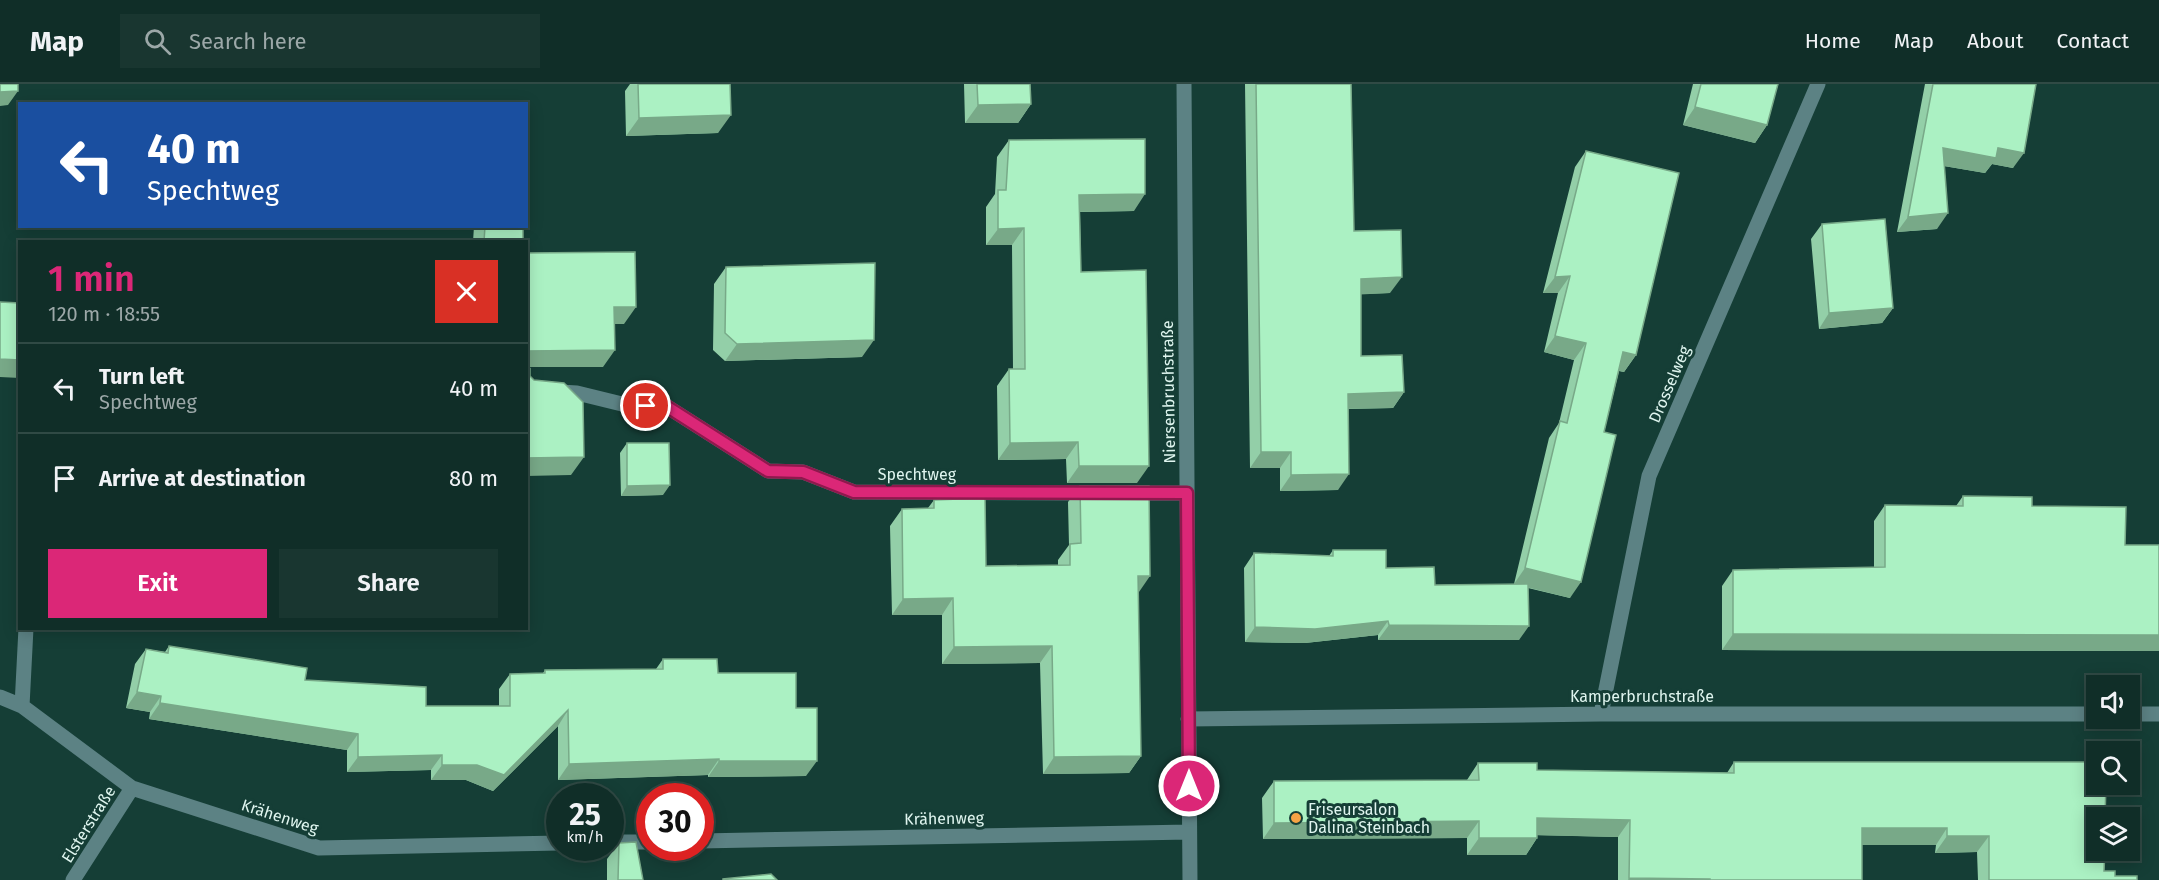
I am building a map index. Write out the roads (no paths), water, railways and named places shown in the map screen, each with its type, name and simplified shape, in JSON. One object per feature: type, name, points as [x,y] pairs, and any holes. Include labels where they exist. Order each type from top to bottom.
[{"type":"street","name":"Niersenbruchstraße","points":[[1184,84],[1190,880]]},
{"type":"street","name":"Drosselweg","points":[[1601,714],[1649,476],[1818,84]]},
{"type":"street","name":"Spechtweg","points":[[528,390],[577,393],[626,405],[666,406],[768,471],[803,472],[854,492],[1187,493]]},
{"type":"street","points":[[22,706],[26,630]]},
{"type":"street","name":"Krähenweg","points":[[0,697],[22,706],[132,788],[319,848],[546,843]]},
{"type":"street","name":"Kamperbruchstraße","points":[[1188,719],[1601,714],[2086,714]]},
{"type":"street","points":[[2140,714],[2159,714]]},
{"type":"street","name":"Elsterstraße","points":[[73,880],[132,788]]},
{"type":"street","name":"Krähenweg","points":[[714,841],[1189,832]]},
{"type":"place","name":"Friseursalon Dalina Steinbach","points":[[1296,818]]}]
